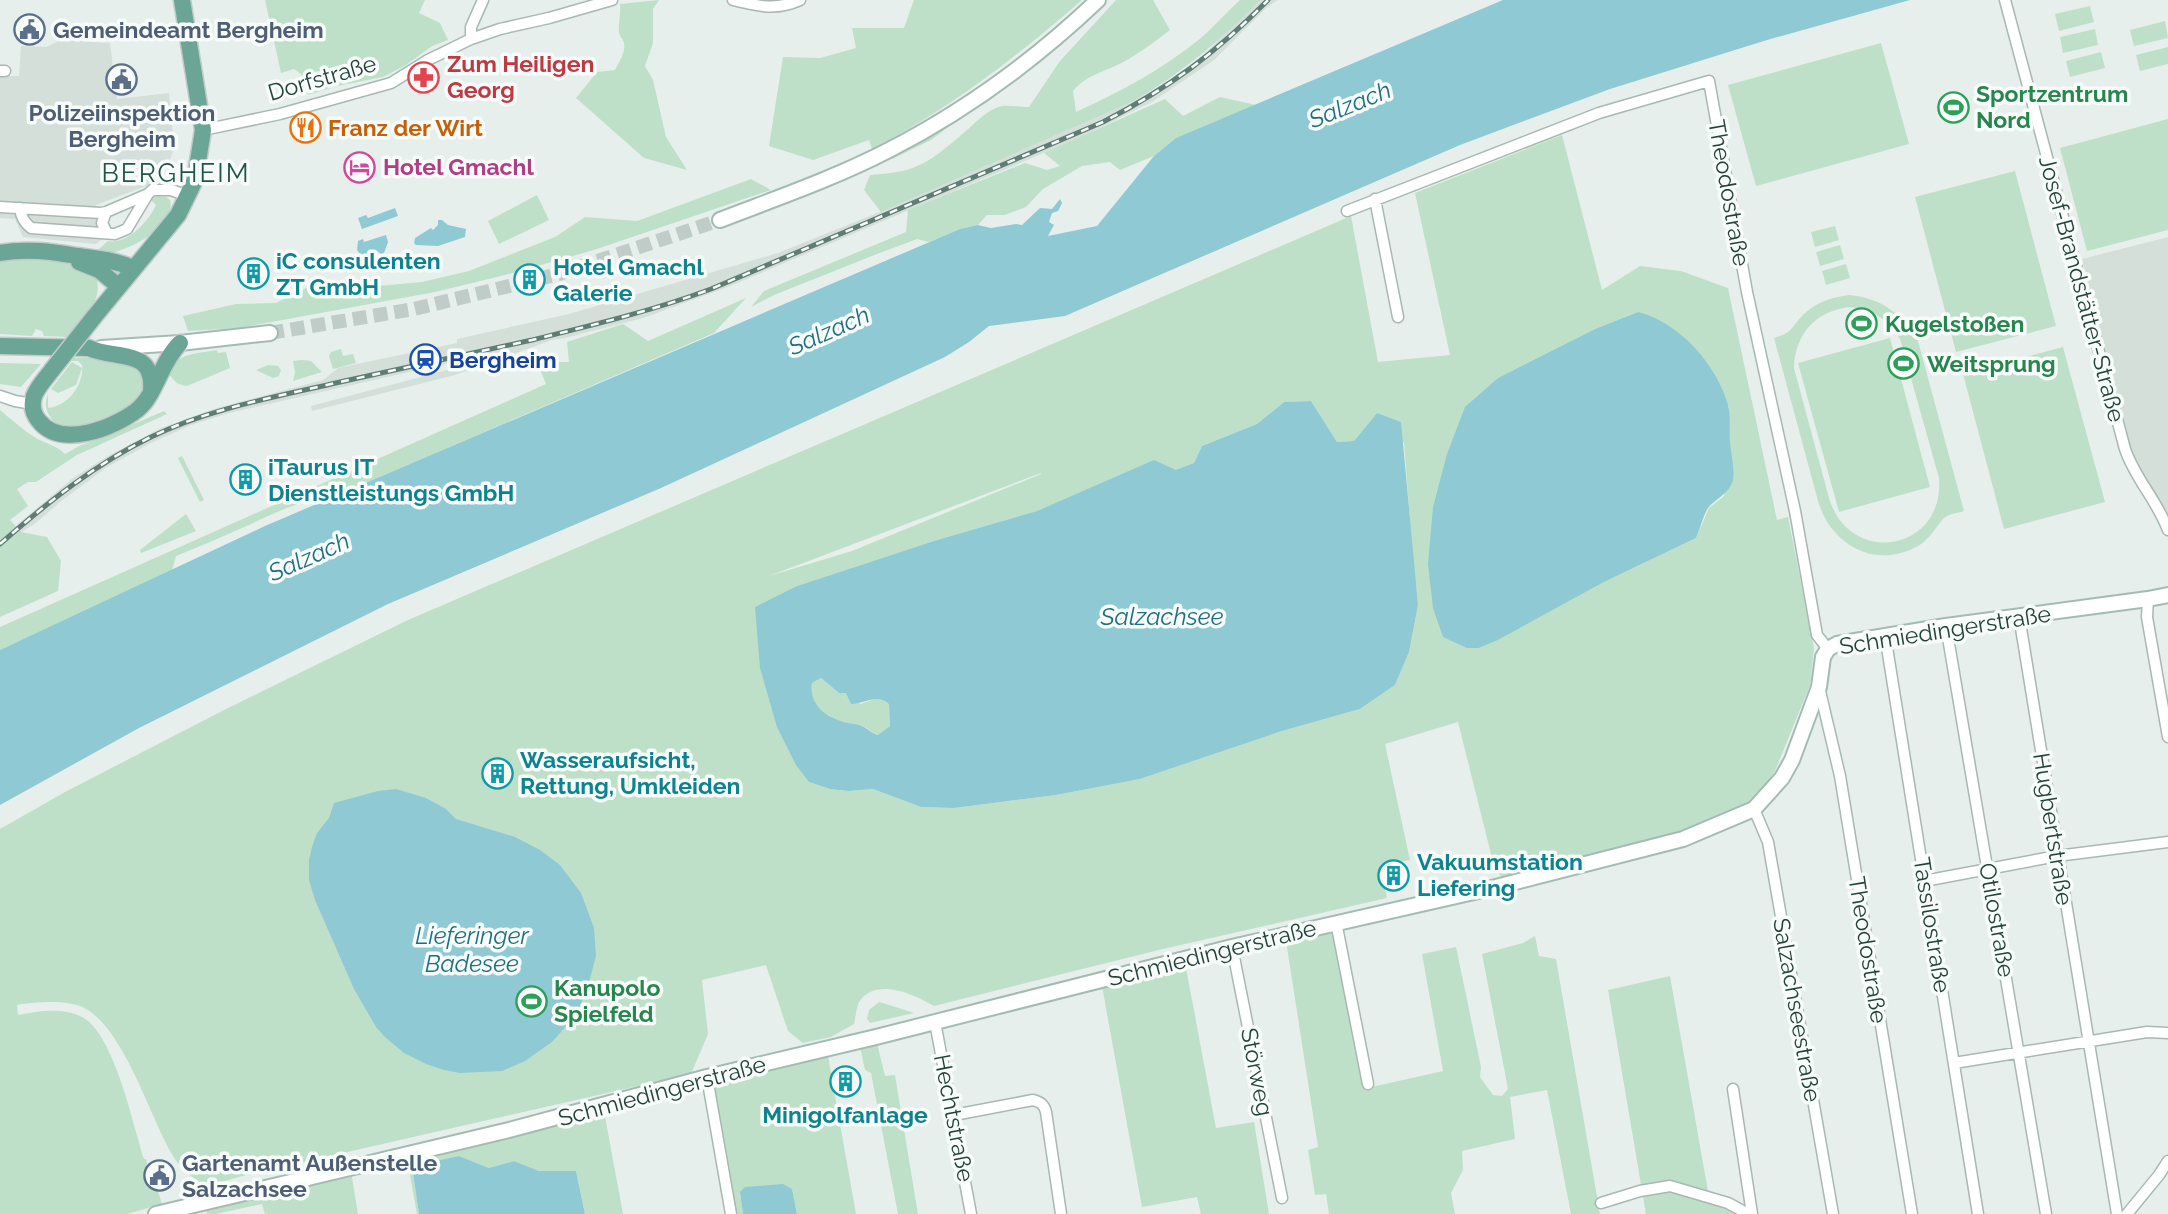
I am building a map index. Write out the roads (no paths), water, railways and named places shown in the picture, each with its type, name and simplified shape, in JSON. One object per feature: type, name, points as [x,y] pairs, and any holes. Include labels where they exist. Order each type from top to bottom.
[{"type":"main road","points":[[180,343],[166,359],[151,391],[138,410],[123,419],[107,427],[76,435],[64,435],[47,430],[35,417],[33,404],[39,387],[178,215],[195,180],[204,130],[182,0]]},
{"type":"main road","points":[[0,255],[24,250],[55,252],[112,260],[133,268]]},
{"type":"main road","points":[[0,255],[34,255],[75,261],[99,270],[118,286]]},
{"type":"main road","points":[[0,340],[28,347]]},
{"type":"main road","points":[[0,346],[89,348],[102,354],[125,355],[140,361],[150,374],[151,391]]},
{"type":"street","points":[[471,39],[471,27],[483,0]]},
{"type":"street","name":"Dorfstraße","points":[[204,130],[269,117],[391,83],[428,60],[471,39],[612,0]]},
{"type":"street","points":[[733,0],[775,8],[800,0]]},
{"type":"street","points":[[720,220],[854,167],[945,118],[1033,58],[1098,0]]},
{"type":"street","name":"Josef-Brandstätter-Straße","points":[[2005,0],[2125,449],[2138,480],[2153,499],[2168,530]]},
{"type":"street","name":"Theodostraße","points":[[1347,211],[1599,113],[1709,81],[1746,292],[1795,511],[1817,635],[1828,649]]},
{"type":"street","points":[[20,208],[25,223],[31,228],[115,234],[127,229],[152,190],[171,190],[188,196]]},
{"type":"street","points":[[0,206],[101,213],[148,194]]},
{"type":"street","points":[[1375,199],[1398,317]]},
{"type":"street","points":[[106,212],[102,223],[107,233]]},
{"type":"street","points":[[89,348],[180,343],[270,333]]},
{"type":"street","points":[[0,396],[33,404]]},
{"type":"street","name":"Schmiedingerstraße","points":[[156,1214],[509,1130],[707,1077],[1232,947],[1496,887],[1683,839],[1754,809],[1782,778],[1792,760],[1819,687],[1823,657],[1828,649],[1837,643],[2168,594]]},
{"type":"street","points":[[2148,599],[2147,617],[2168,737]]},
{"type":"street","name":"Hugbertstraße","points":[[2019,616],[2117,1214]]},
{"type":"street","name":"Otilostraße","points":[[1946,626],[2046,1214]]},
{"type":"street","name":"Tassilostraße","points":[[1885,635],[1978,1214]]},
{"type":"street","name":"Theodostraße","points":[[1819,687],[1840,776],[1912,1214]]},
{"type":"street","name":"Salzachseestraße","points":[[1754,809],[1768,842],[1833,1214]]},
{"type":"street","points":[[1924,881],[2057,856],[2168,842]]},
{"type":"street","points":[[1336,922],[1368,1084]]},
{"type":"street","name":"Störweg","points":[[1232,947],[1282,1198]]},
{"type":"street","name":"Hechtstraße","points":[[935,1022],[971,1214]]},
{"type":"street","points":[[1954,1063],[2147,1032],[2168,1033]]},
{"type":"street","points":[[707,1077],[731,1214]]},
{"type":"street","points":[[1733,1089],[1750,1214]]},
{"type":"street","points":[[954,1115],[1033,1100],[1044,1106],[1061,1214]]},
{"type":"street","points":[[2127,1214],[2168,1161]]},
{"type":"street","points":[[1601,1203],[1640,1191],[1670,1186],[1720,1200],[1750,1214]]},
{"type":"water","name":"Salzach","points":[[1503,0],[1910,0],[1767,40],[1610,89],[1460,145],[1065,316],[989,326],[945,357],[661,488],[388,604],[139,728],[0,805],[0,650],[265,526],[960,229],[978,225],[991,228],[1022,225],[1040,208],[1052,209],[1060,199],[1062,203],[1058,211],[1052,213],[1049,222],[1054,225],[1048,236],[1097,226],[1154,156],[1176,138]]},
{"type":"water","points":[[395,208],[398,216],[362,229],[358,218],[366,215],[368,218]]},
{"type":"water","points":[[438,220],[466,229],[465,237],[438,246],[416,245],[415,238],[431,228],[433,230],[438,225]]},
{"type":"water","points":[[386,235],[388,242],[384,253],[377,251],[364,259],[357,250],[358,241],[363,239],[364,242]]},
{"type":"water","points":[[1638,312],[1653,317],[1682,335],[1715,375],[1729,409],[1734,471],[1731,485],[1708,508],[1696,538],[1604,582],[1479,648],[1467,648],[1443,637],[1433,608],[1428,564],[1433,507],[1447,454],[1465,407],[1498,378],[1595,329]]},
{"type":"water","name":"Salzachsee","points":[[1311,401],[1337,442],[1354,441],[1377,413],[1401,422],[1418,605],[1409,652],[1395,685],[1360,709],[1282,731],[1140,779],[1056,795],[954,808],[921,807],[873,789],[830,789],[809,782],[796,765],[777,727],[760,668],[755,607],[797,586],[937,540],[1037,511],[1154,460],[1176,470],[1194,463],[1202,446],[1257,424],[1284,402]],"holes":[[[821,678],[839,693],[846,693],[851,704],[875,699],[889,704],[890,726],[878,735],[861,726],[828,716],[815,702],[812,683]]]},
{"type":"water","name":"Lieferinger Badesee","points":[[396,789],[426,798],[446,809],[456,819],[515,837],[540,850],[560,865],[581,893],[594,928],[596,956],[577,1014],[552,1042],[525,1061],[502,1071],[460,1073],[444,1070],[404,1053],[385,1037],[376,1027],[354,989],[315,900],[309,880],[309,860],[317,833],[329,818],[334,803]]},
{"type":"water","points":[[459,1156],[489,1168],[514,1161],[539,1171],[576,1171],[585,1214],[419,1214],[412,1166]]},
{"type":"water","points":[[783,1184],[792,1189],[797,1214],[743,1214],[740,1192],[745,1187]]},
{"type":"tunnel","points":[[270,333],[414,309],[559,274],[720,220]]},
{"type":"railway","points":[[0,544],[54,499],[110,459],[151,437],[196,418],[244,404],[532,340],[689,297],[1103,122],[1191,68],[1230,37],[1268,0]]},
{"type":"place","name":"Gemeindeamt Bergheim","points":[[30,30]]},
{"type":"place","name":"Zum Heiligen Georg","points":[[424,77]]},
{"type":"place","name":"Polizeiinspektion Bergheim","points":[[122,79]]},
{"type":"place","name":"Sportzentrum Nord","points":[[1953,107]]},
{"type":"place","name":"Franz der Wirt","points":[[305,128]]},
{"type":"place","name":"Hotel Gmachl","points":[[360,167]]},
{"type":"place","name":"iC consulenten ZT GmbH","points":[[253,274]]},
{"type":"place","name":"Hotel Gmachl Galerie","points":[[530,280]]},
{"type":"place","name":"Kugelstoßen","points":[[1862,324]]},
{"type":"place","name":"Bergheim","points":[[426,360]]},
{"type":"place","name":"Weitsprung","points":[[1904,364]]},
{"type":"place","name":"iTaurus IT Dienstleistungs GmbH","points":[[245,480]]},
{"type":"place","name":"Wasseraufsicht, Rettung, Umkleiden","points":[[497,773]]},
{"type":"place","name":"Vakuumstation Liefering","points":[[1394,875]]},
{"type":"place","name":"Kanupolo Spielfeld","points":[[531,1001]]},
{"type":"place","name":"Minigolfanlage","points":[[845,1081]]},
{"type":"place","name":"Gartenamt Außenstelle Salzachsee","points":[[159,1176]]},
{"type":"district","name":"BERGHEIM","points":[[176,173]]}]
